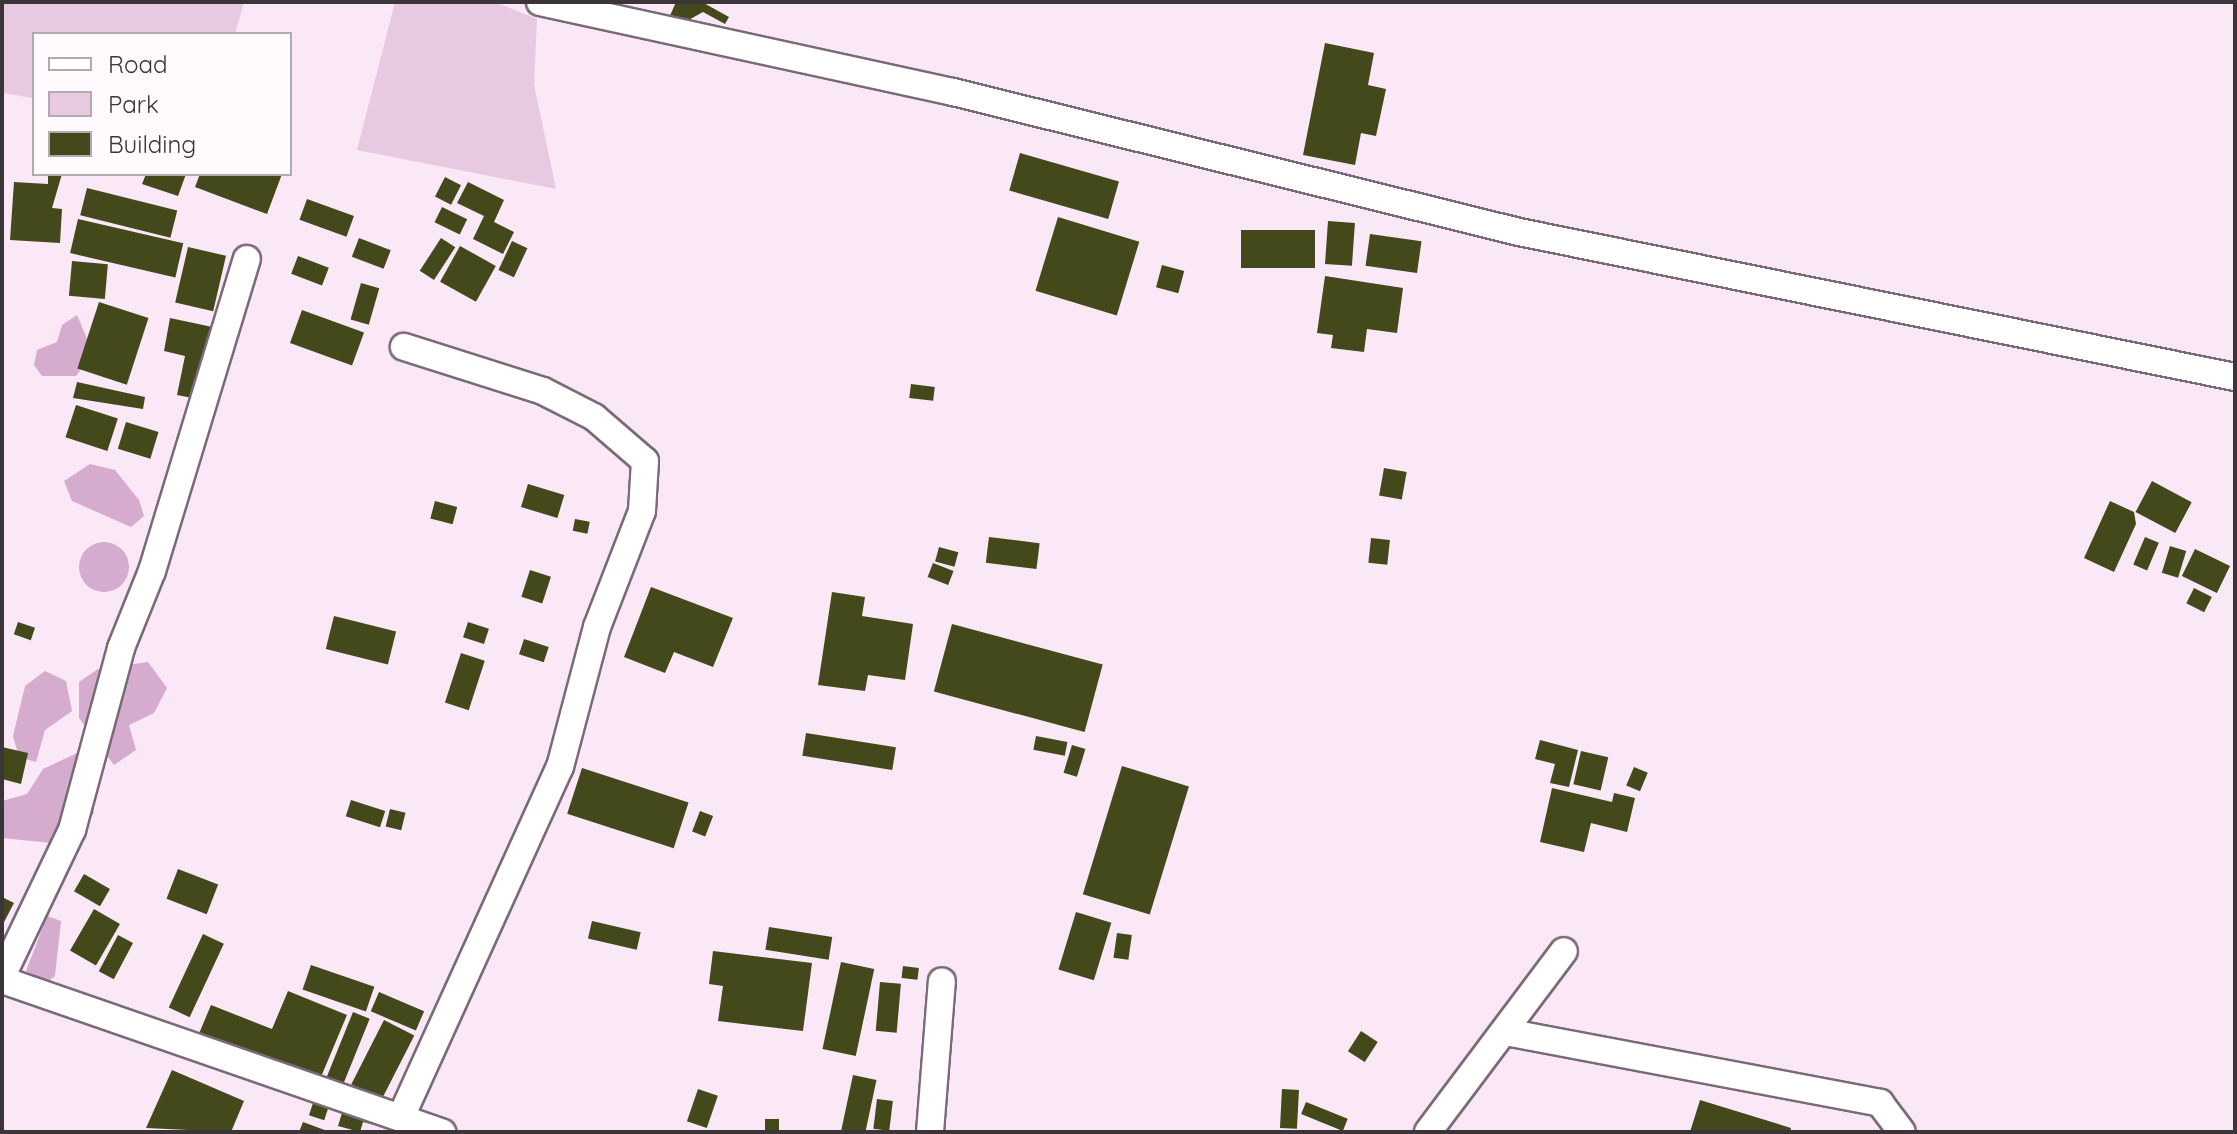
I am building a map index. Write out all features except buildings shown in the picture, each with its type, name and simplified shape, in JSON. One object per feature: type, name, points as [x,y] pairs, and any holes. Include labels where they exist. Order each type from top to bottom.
[{"type":"street","points":[[540,2],[953,92],[1519,232],[2235,377]]},
{"type":"street","points":[[247,259],[152,571],[121,648],[72,830],[2,978],[442,1132]]},
{"type":"street","points":[[401,1117],[560,767],[597,627],[642,511],[645,461],[594,417],[543,391],[404,347]]},
{"type":"street","points":[[1428,1132],[1564,951]]},
{"type":"street","points":[[930,1132],[942,981]]},
{"type":"street","points":[[1505,1032],[1880,1103],[1902,1132]]},
{"type":"green space","points":[[2,2],[244,2],[236,32],[32,32],[32,98],[2,93]]},
{"type":"green space","points":[[395,2],[495,2],[537,19],[534,85],[556,189],[357,150]]},
{"type":"shaded area","points":[[77,315],[93,353],[76,376],[42,376],[34,365],[37,350],[57,342],[62,325]]},
{"type":"shaded area","points":[[90,464],[115,470],[139,500],[144,516],[131,527],[72,501],[64,481]]},
{"type":"shaded area","points":[[104,542],[121,550],[129,567],[121,584],[104,592],[87,584],[79,567],[87,550]]},
{"type":"shaded area","points":[[148,662],[167,688],[154,713],[129,725],[136,750],[114,765],[79,718],[79,682],[98,669]]},
{"type":"shaded area","points":[[45,671],[66,681],[72,711],[45,730],[36,762],[19,757],[13,736],[25,686]]},
{"type":"shaded area","points":[[77,753],[102,764],[100,780],[74,780],[91,797],[94,813],[71,845],[2,838],[2,801],[27,794],[43,769]]},
{"type":"shaded area","points":[[47,916],[61,921],[55,976],[45,984],[26,971]]}]
